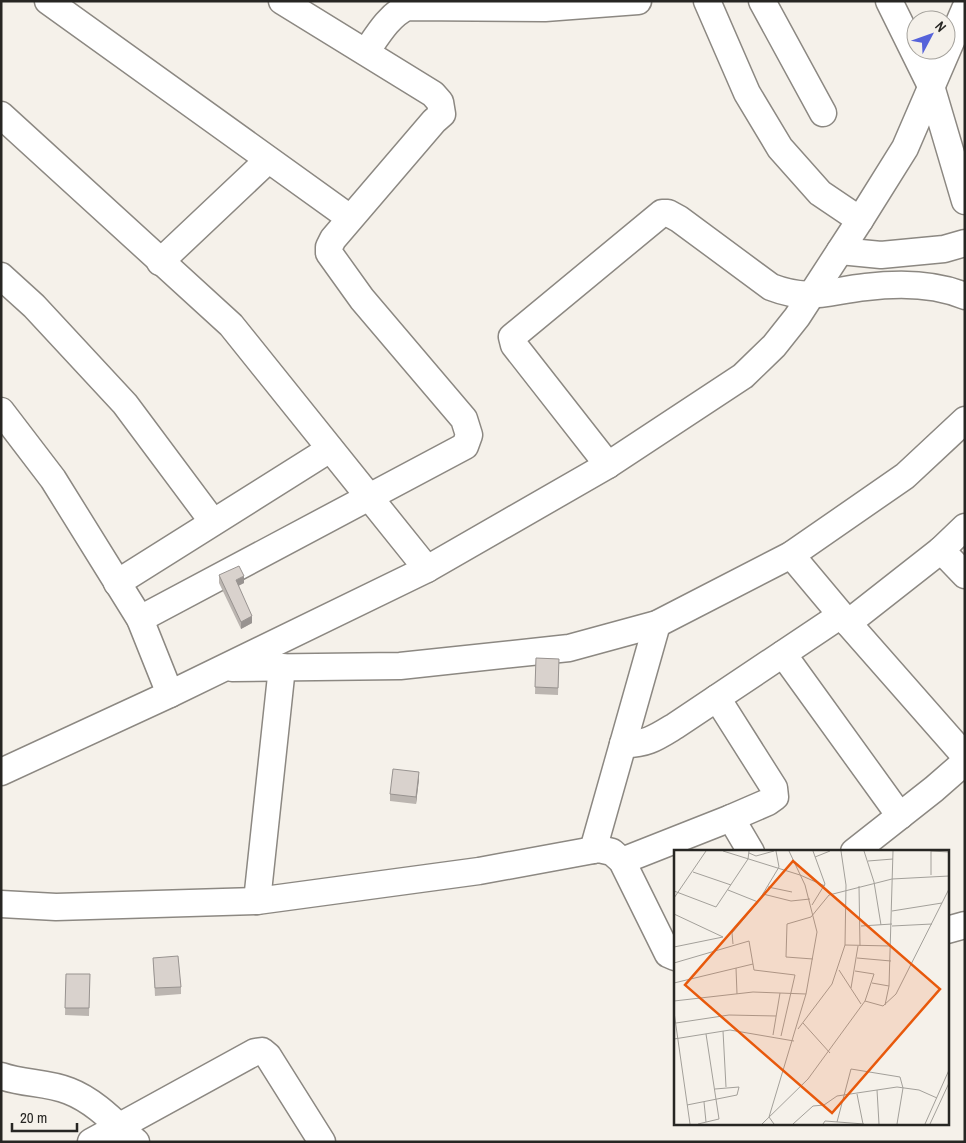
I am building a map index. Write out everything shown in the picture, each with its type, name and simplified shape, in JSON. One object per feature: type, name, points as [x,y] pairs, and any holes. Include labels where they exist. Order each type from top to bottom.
[{"type":"street","points":[[48,1],[350,218]]},
{"type":"street","points":[[140,619],[465,446],[469,435],[464,419],[329,254],[329,247],[333,239],[442,114],[440,102],[433,94],[370,46],[282,1]]},
{"type":"street","points":[[370,46],[398,10],[407,6],[545,8],[638,1]]},
{"type":"street","points":[[707,1],[747,93],[780,148],[820,193],[860,220]]},
{"type":"street","points":[[762,1],[823,113]]},
{"type":"street","points":[[889,1],[931,86],[965,201]]},
{"type":"street","points":[[1,772],[170,694],[427,569],[608,466],[742,376],[774,346],[815,290],[905,148],[965,9]]},
{"type":"street","points":[[1,115],[239,335],[427,569]]},
{"type":"street","points":[[160,262],[268,160]]},
{"type":"street","points":[[608,466],[514,345],[512,337],[662,213],[668,213],[679,219],[771,287],[788,294],[815,290],[900,284],[950,290],[965,296]]},
{"type":"street","points":[[837,256],[881,255],[944,249],[965,243]]},
{"type":"street","points":[[1,276],[34,306],[126,404],[213,522]]},
{"type":"street","points":[[1,411],[48,472],[140,619],[170,694]]},
{"type":"street","points":[[224,668],[400,666],[569,648],[657,624],[791,555],[905,476],[965,420]]},
{"type":"street","points":[[118,583],[330,449]]},
{"type":"street","points":[[623,744],[638,745],[656,738],[783,654],[844,619],[941,550],[965,527]]},
{"type":"street","points":[[941,550],[965,575]]},
{"type":"street","points":[[791,555],[844,619],[965,756]]},
{"type":"street","points":[[593,850],[657,624]]},
{"type":"street","points":[[783,654],[900,816]]},
{"type":"street","points":[[257,901],[282,667]]},
{"type":"street","points":[[622,860],[731,818],[776,797],[774,788],[717,698]]},
{"type":"street","points":[[857,850],[965,762]]},
{"type":"street","points":[[731,818],[750,850]]},
{"type":"street","points":[[1,904],[56,907],[257,901],[479,872],[599,849],[612,852],[622,860],[661,942],[668,954],[674,957]]},
{"type":"street","points":[[948,930],[965,925]]},
{"type":"street","points":[[91,1142],[128,1134],[255,1052],[262,1051],[268,1056],[322,1142]]},
{"type":"street","points":[[1,1076],[15,1081],[68,1090],[92,1103],[128,1134]]},
{"type":"building","points":[[239,566],[244,576],[236,580],[252,616],[241,622],[219,575]]},
{"type":"building","points":[[536,658],[559,659],[558,688],[535,687]]},
{"type":"building","points":[[393,769],[419,772],[416,797],[390,794]]},
{"type":"building","points":[[178,956],[181,987],[155,988],[153,958]]},
{"type":"building","points":[[66,974],[90,974],[89,1008],[65,1008]]}]
